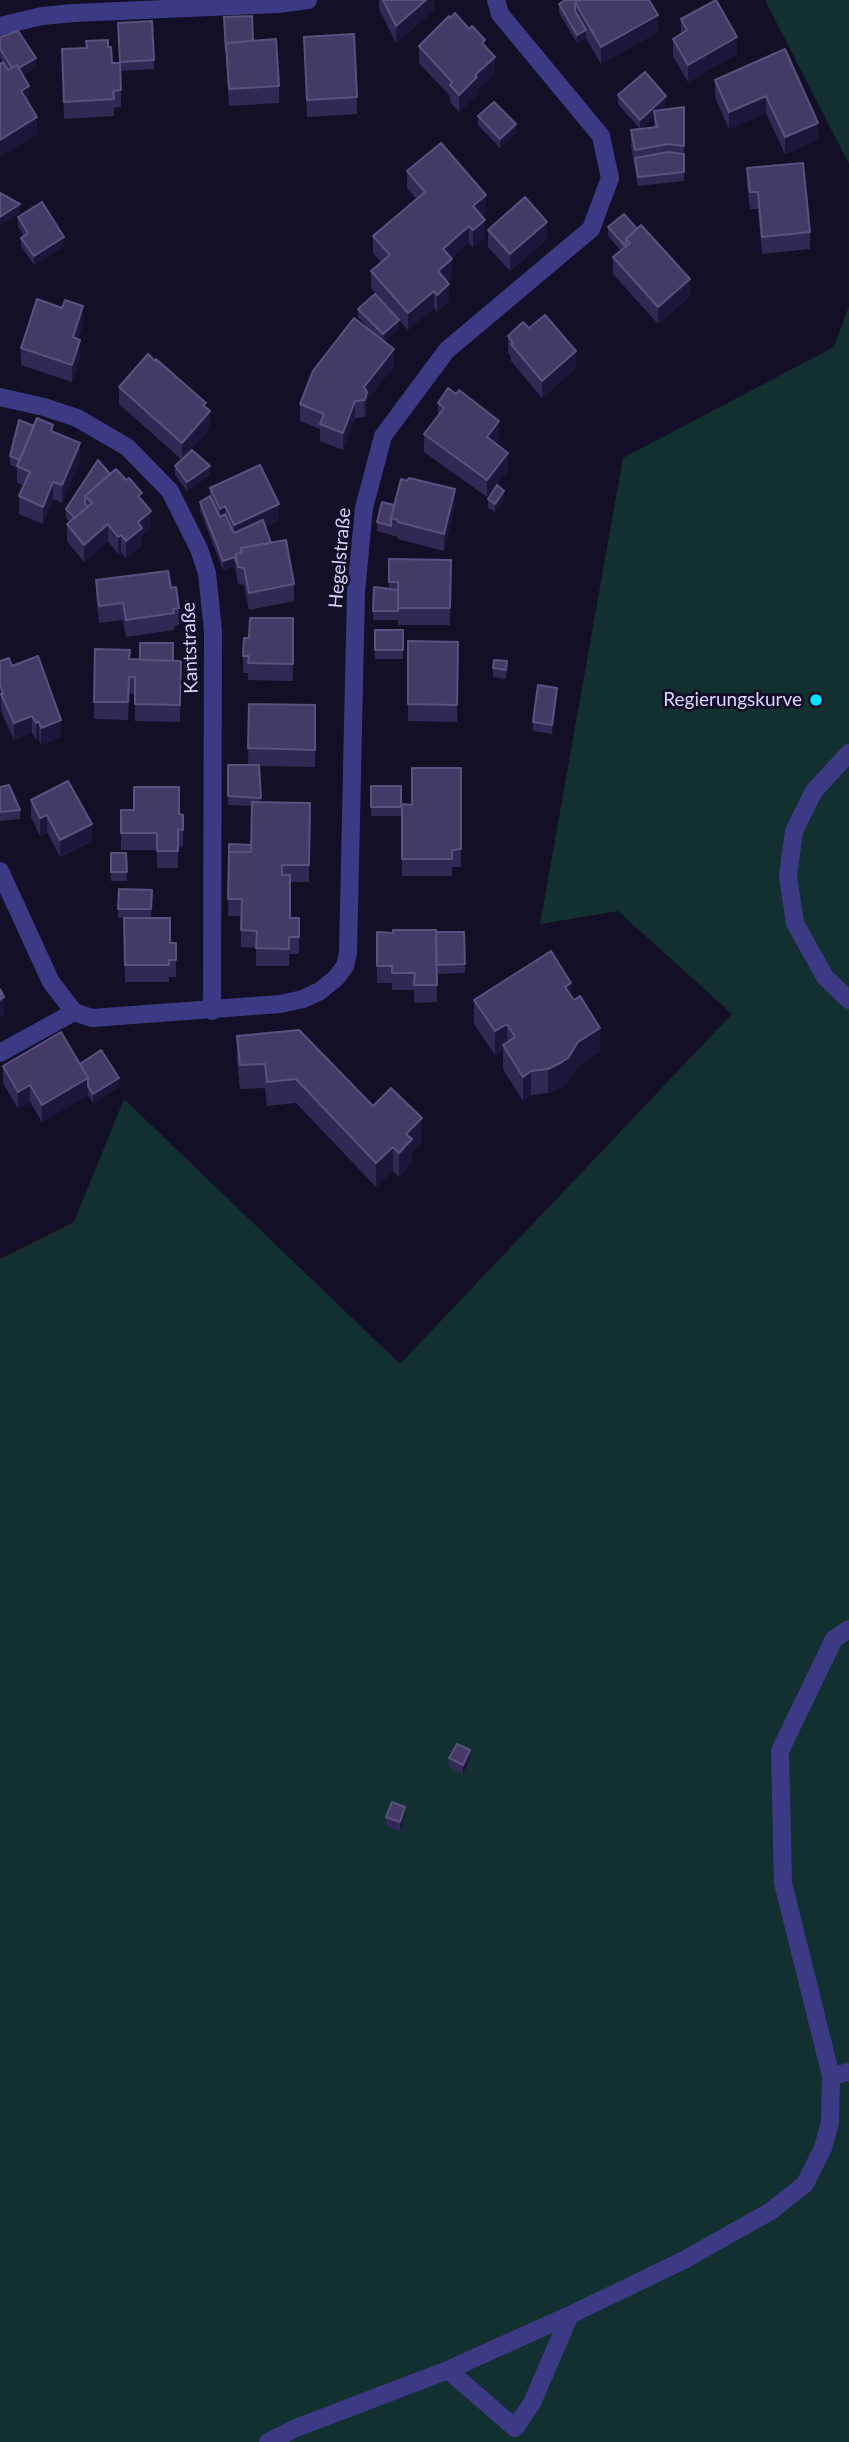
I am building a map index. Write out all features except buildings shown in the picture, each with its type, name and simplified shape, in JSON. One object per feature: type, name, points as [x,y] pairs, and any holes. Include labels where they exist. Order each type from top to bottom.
[{"type":"street","points":[[0,26],[41,16],[74,13],[308,0]]},
{"type":"street","name":"Hegelstraße","points":[[74,1012],[92,1018],[279,1004],[303,999],[320,991],[345,966],[348,953],[356,592],[364,508],[383,436],[447,350],[591,229],[610,178],[601,136],[500,14],[495,0]]},
{"type":"street","name":"Kantstraße","points":[[0,397],[77,418],[127,447],[170,491],[199,549],[207,573],[213,631],[212,1010]]},
{"type":"street","points":[[849,753],[814,792],[794,831],[788,876],[795,923],[825,978],[849,1000]]},
{"type":"street","points":[[0,871],[51,982],[74,1012],[0,1053]]},
{"type":"street","points":[[268,2442],[296,2427],[448,2370],[570,2315],[684,2260],[771,2211],[805,2184],[823,2148],[830,2123],[831,2076],[783,1883],[780,1751],[834,1639],[849,1629]]},
{"type":"street","points":[[831,2076],[849,2072]]},
{"type":"street","points":[[448,2370],[515,2428],[532,2403],[570,2315]]},
{"type":"green space","points":[[765,0],[849,0],[849,164]]},
{"type":"green space","points":[[849,306],[849,2442],[0,2442],[0,1259],[74,1222],[124,1099],[400,1364],[732,1014],[618,911],[540,924],[623,458],[834,347]]},
{"type":"place","name":"Regierungskurve","points":[[816,700]]}]
